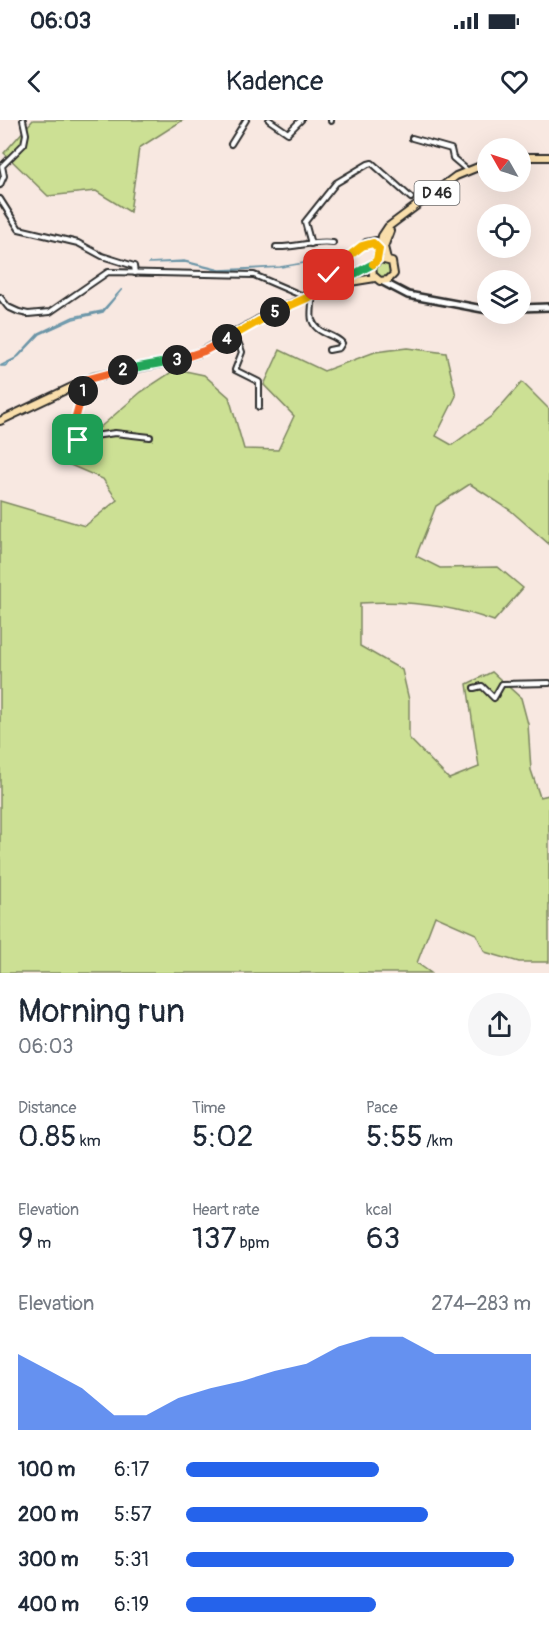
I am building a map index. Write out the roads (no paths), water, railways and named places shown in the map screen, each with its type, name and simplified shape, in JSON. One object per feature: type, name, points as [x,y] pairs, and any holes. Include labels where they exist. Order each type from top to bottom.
[{"type":"main road","points":[[531,156],[549,156]]},
{"type":"main road","name":"D 46","points":[[377,260],[388,227],[448,182],[467,170],[477,167]]},
{"type":"main road","name":"D 46","points":[[381,245],[394,226],[451,182],[477,169]]},
{"type":"main road","points":[[381,245],[387,259],[394,265],[392,277],[398,291]]},
{"type":"main road","points":[[0,419],[81,381],[99,375],[185,358],[235,334],[265,316],[372,266],[377,260],[387,259]]},
{"type":"main road","points":[[372,266],[375,278]]},
{"type":"main road","points":[[382,282],[392,277]]},
{"type":"main road","points":[[332,286],[375,278],[398,291],[477,309]]},
{"type":"main road","points":[[531,308],[549,307]]},
{"type":"street","points":[[0,185],[4,176],[2,166],[22,148],[26,140],[22,120]]},
{"type":"street","points":[[231,144],[246,120]]},
{"type":"street","points":[[269,120],[288,133],[301,120]]},
{"type":"street","points":[[412,138],[451,149],[453,158],[467,170]]},
{"type":"street","points":[[311,244],[304,226],[310,215],[336,183],[368,164],[372,163],[385,173],[411,198],[426,200]]},
{"type":"street","points":[[411,198],[413,210]]},
{"type":"street","points":[[0,199],[19,229],[78,243],[102,256],[134,266],[135,273]]},
{"type":"street","points":[[0,297],[11,309],[28,314],[42,314],[56,310],[105,273],[254,275],[283,285],[303,296],[322,283],[371,240],[381,245]]},
{"type":"street","points":[[276,247],[298,247],[322,241],[333,243]]},
{"type":"street","points":[[362,246],[373,243],[381,245]]},
{"type":"street","points":[[312,296],[313,321],[321,332],[335,337],[342,344],[339,348],[329,350]]},
{"type":"street","points":[[235,334],[242,350],[235,370],[259,382],[259,407]]},
{"type":"street","points":[[81,381],[84,391],[71,434],[73,439],[115,433],[150,437]]},
{"type":"street","points":[[474,688],[482,686],[494,698],[502,684],[549,683]]},
{"type":"water","points":[[184,261],[220,270],[277,267],[221,271],[185,262],[148,263]]},
{"type":"water","points":[[122,289],[103,312],[73,319],[40,334],[19,356],[5,366],[0,366],[16,358],[39,333],[73,317],[102,311]]}]
